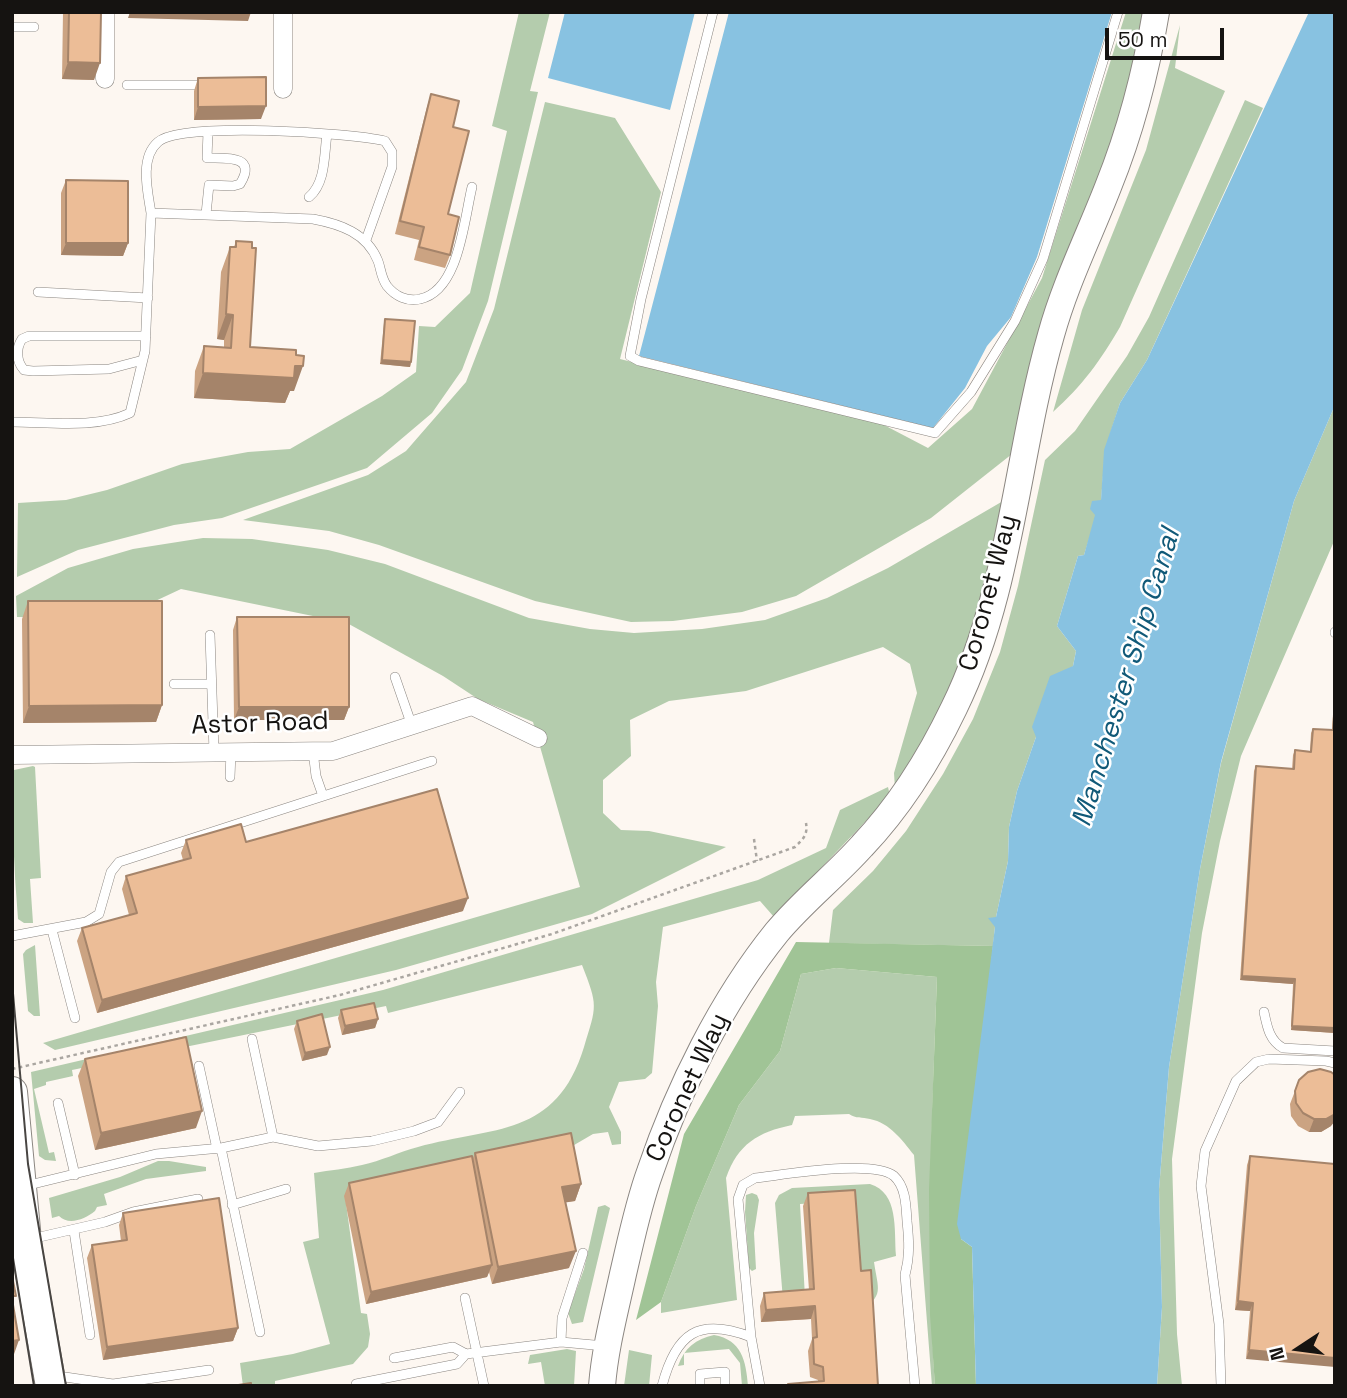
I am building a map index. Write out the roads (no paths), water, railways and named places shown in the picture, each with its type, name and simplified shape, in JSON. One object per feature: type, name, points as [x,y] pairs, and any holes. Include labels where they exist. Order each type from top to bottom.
[{"type":"main road","points":[[12,1092],[27,1273],[42,1384]]},
{"type":"street","points":[[105,12],[105,79]]},
{"type":"street","points":[[278,87],[283,12]]},
{"type":"street","name":"Coronet Way","points":[[602,1386],[607,1346],[649,1172],[675,1107],[704,1048],[733,993],[779,931],[863,846],[904,797],[955,708],[973,664],[1006,542],[1041,372],[1060,307],[1124,145],[1143,83],[1156,12]]},
{"type":"street","name":"Astor Road","points":[[12,755],[334,751],[472,706],[538,738]]},
{"type":"lane","points":[[713,12],[650,260],[631,356],[639,361],[935,433],[971,392],[1015,321],[1043,259],[1118,12]]},
{"type":"lane","points":[[12,27],[34,27]]},
{"type":"lane","points":[[127,85],[218,85]]},
{"type":"lane","points":[[12,422],[80,422],[118,418],[131,413],[146,336],[151,213],[148,161],[158,141],[185,132],[208,132],[327,134],[366,136],[385,141],[392,152],[392,167],[366,240]]},
{"type":"lane","points":[[206,214],[209,185],[240,184],[244,168],[238,159],[207,158],[208,132]]},
{"type":"lane","points":[[309,197],[321,180],[327,134]]},
{"type":"lane","points":[[151,213],[332,222],[366,240],[378,261],[383,280],[395,294],[415,300],[427,298],[443,285],[452,271],[472,187]]},
{"type":"lane","points":[[38,292],[148,299]]},
{"type":"lane","points":[[143,360],[110,369],[33,371],[24,370],[19,364],[18,350],[22,339],[29,336],[146,336]]},
{"type":"lane","points":[[211,635],[211,684],[222,752],[230,777]]},
{"type":"lane","points":[[395,677],[412,726]]},
{"type":"lane","points":[[174,684],[211,684]]},
{"type":"lane","points":[[313,751],[316,776],[323,796]]},
{"type":"lane","points":[[12,936],[86,922],[99,914],[111,872],[119,862],[432,761]]},
{"type":"lane","points":[[51,930],[75,1018]]},
{"type":"lane","points":[[1264,1012],[1275,1044],[1283,1048],[1335,1051]]},
{"type":"lane","points":[[252,1039],[273,1137]]},
{"type":"lane","points":[[1222,1386],[1219,1324],[1200,1186],[1205,1151],[1236,1081],[1256,1062],[1269,1059],[1335,1063]]},
{"type":"lane","points":[[199,1066],[260,1332]]},
{"type":"lane","points":[[20,1186],[165,1153],[219,1148],[273,1137],[318,1146],[372,1141],[438,1122],[460,1092]]},
{"type":"lane","points":[[58,1103],[75,1175]]},
{"type":"lane","points":[[760,1386],[751,1337],[738,1199],[743,1185],[755,1178],[864,1168],[882,1170],[895,1177],[904,1191],[910,1257],[905,1275],[915,1386]]},
{"type":"lane","points":[[232,1205],[286,1189]]},
{"type":"lane","points":[[26,1240],[74,1231],[133,1212],[198,1199]]},
{"type":"lane","points":[[74,1231],[90,1335]]},
{"type":"lane","points":[[561,1342],[562,1318],[583,1252]]},
{"type":"lane","points":[[466,1298],[484,1386]]},
{"type":"lane","points":[[662,1386],[674,1351],[685,1336],[694,1331],[717,1327],[751,1337]]},
{"type":"lane","points":[[356,1384],[457,1364],[466,1354],[477,1351],[522,1349],[561,1342],[607,1346]]},
{"type":"lane","points":[[394,1358],[453,1347],[466,1354]]},
{"type":"lane","points":[[42,1384],[65,1377],[113,1385],[209,1370]]},
{"type":"lane","points":[[700,1386],[700,1374],[724,1372],[725,1386]]},
{"type":"water","points":[[565,12],[695,12],[670,110],[548,78]]},
{"type":"water","points":[[729,12],[1112,12],[1037,257],[1011,317],[987,346],[965,388],[933,428],[639,356]]},
{"type":"water","name":"Manchester Ship Canal","points":[[1309,12],[1335,12],[1335,405],[1294,501],[1221,762],[1200,869],[1169,1067],[1159,1189],[1162,1307],[1157,1386],[976,1386],[972,1247],[961,1239],[957,1224],[995,927],[988,918],[996,917],[1008,861],[1009,827],[1017,791],[1036,737],[1032,727],[1050,676],[1073,666],[1076,651],[1057,626],[1078,556],[1084,555],[1095,515],[1090,509],[1092,501],[1101,500],[1104,450],[1120,403],[1147,360]]},
{"type":"tram line","points":[[12,982],[28,1164],[66,1386]]},
{"type":"tram line","points":[[12,1252],[34,1386]]}]
